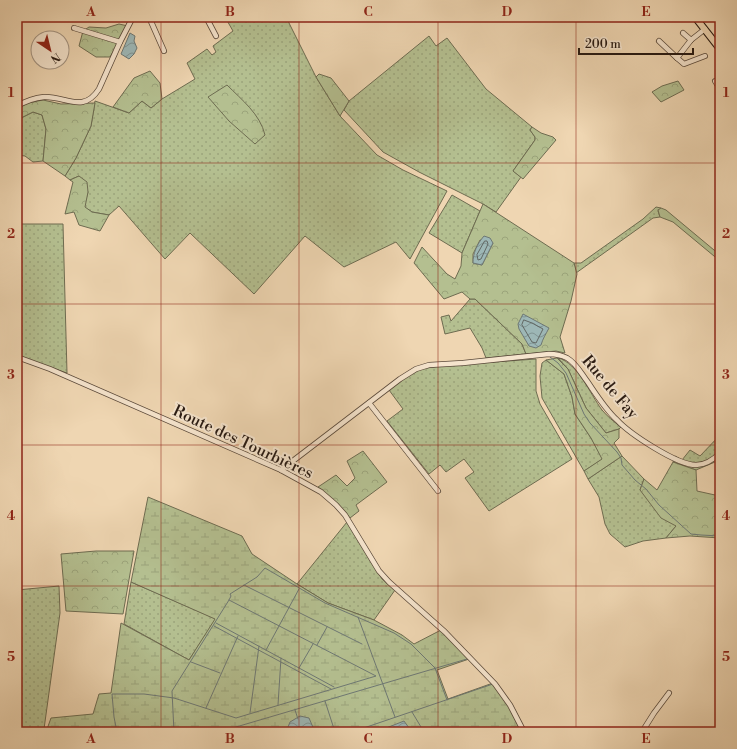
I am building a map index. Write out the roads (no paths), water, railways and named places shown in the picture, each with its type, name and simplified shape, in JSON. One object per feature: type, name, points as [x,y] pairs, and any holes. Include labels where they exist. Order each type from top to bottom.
[{"type":"main road","points":[[695,17],[720,49]]},
{"type":"street","points":[[17,106],[28,101],[46,97],[69,102],[82,102],[90,100],[99,89],[133,17]]},
{"type":"street","points":[[148,17],[164,51]]},
{"type":"street","points":[[206,17],[216,36]]},
{"type":"street","points":[[74,28],[120,42]]},
{"type":"street","points":[[677,58],[691,40],[705,29]]},
{"type":"street","points":[[683,33],[691,40]]},
{"type":"street","points":[[659,41],[684,64],[705,56]]},
{"type":"street","points":[[720,79],[715,81],[720,89]]},
{"type":"street","name":"Rue de Fay","points":[[281,470],[409,373],[422,366],[476,362],[541,354],[557,354],[570,360],[581,372],[617,420],[635,435],[674,458],[687,464],[697,465],[709,462],[720,453]]},
{"type":"street","name":"Route des Tourbières","points":[[17,357],[50,369],[281,470],[321,492],[345,515],[379,571],[389,582],[445,632],[495,684],[510,705],[524,732]]},
{"type":"street","points":[[369,403],[438,491]]},
{"type":"street","points":[[642,732],[669,693]]},
{"type":"water","points":[[130,33],[135,36],[134,41],[137,48],[129,59],[121,54]]},
{"type":"water","points":[[484,236],[490,238],[493,243],[482,265],[473,263],[476,249]]},
{"type":"water","points":[[523,314],[549,328],[541,345],[536,348],[529,346],[519,329],[518,324]]},
{"type":"water","points":[[300,716],[309,718],[315,732],[286,732],[290,722]]},
{"type":"water","points":[[404,721],[412,732],[376,732]]},
{"type":"waterway","points":[[550,357],[558,363],[566,373],[584,414],[590,423],[617,452],[621,458],[622,465],[635,480],[646,489],[659,505],[691,534],[720,536]]},
{"type":"waterway","points":[[174,732],[172,691],[229,600],[231,596],[230,594],[257,577],[265,568],[325,603],[394,633],[411,644],[435,668],[447,700]]},
{"type":"waterway","points":[[244,585],[362,644]]},
{"type":"waterway","points":[[266,650],[299,589]]},
{"type":"waterway","points":[[117,732],[112,694],[144,694],[174,698],[236,718],[376,676],[229,600]]},
{"type":"waterway","points":[[358,617],[395,717]]},
{"type":"waterway","points":[[216,623],[334,687]]},
{"type":"waterway","points":[[214,626],[331,689]]},
{"type":"waterway","points":[[317,645],[327,627]]},
{"type":"waterway","points":[[206,708],[238,636]]},
{"type":"waterway","points":[[299,668],[313,644]]},
{"type":"waterway","points":[[250,713],[259,646]]},
{"type":"waterway","points":[[278,705],[281,658]]},
{"type":"waterway","points":[[219,732],[467,659]]},
{"type":"waterway","points":[[191,662],[220,673]]},
{"type":"waterway","points":[[352,732],[493,684]]},
{"type":"waterway","points":[[325,701],[335,732]]},
{"type":"waterway","points":[[295,710],[298,719]]},
{"type":"waterway","points":[[412,712],[424,732]]},
{"type":"waterway","points":[[366,728],[368,732]]},
{"type":"waterway","points":[[17,731],[42,729]]}]
